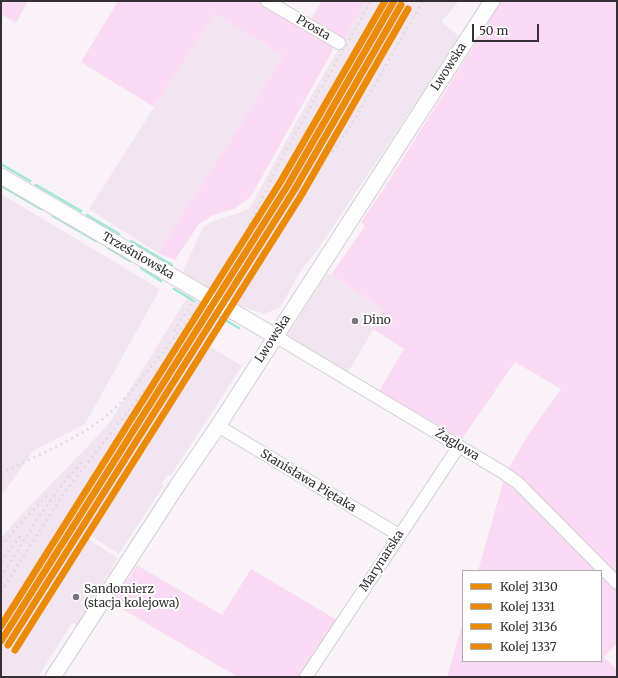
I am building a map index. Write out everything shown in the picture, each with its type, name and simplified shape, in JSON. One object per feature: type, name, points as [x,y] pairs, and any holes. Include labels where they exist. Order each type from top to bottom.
[{"type":"main road","name":"Lwowska","points":[[53,677],[179,483],[218,426],[492,1]]},
{"type":"main road","name":"Trześniowska","points":[[1,176],[275,336]]},
{"type":"street","name":"Prosta","points":[[267,1],[339,43]]},
{"type":"street","name":"Żaglowa","points":[[275,336],[504,473],[518,483],[617,582]]},
{"type":"street","name":"Stanisława Piętaka","points":[[218,426],[399,535]]},
{"type":"street","name":"Marynarska","points":[[306,677],[459,446]]},
{"type":"shaded area","points":[[1,1],[28,1],[16,23],[1,14]]},
{"type":"shaded area","points":[[118,1],[262,1],[331,42],[333,50],[253,193],[249,198],[234,209],[213,215],[199,224],[175,260],[158,253],[284,56],[215,13],[154,107],[81,62]]},
{"type":"shaded area","points":[[322,1],[366,1],[343,42],[310,21]]},
{"type":"shaded area","points":[[366,1],[459,1],[441,22],[460,37],[316,252],[302,269],[280,307],[264,314],[234,304],[230,296],[218,315],[224,318],[204,343],[242,366],[171,475],[166,477],[162,483],[163,487],[119,554],[88,534],[92,525],[85,537],[118,558],[78,626],[72,623],[38,677],[1,677],[1,538],[18,518],[110,422],[188,296],[195,300],[204,285],[183,273],[203,227],[216,220],[249,208]]},
{"type":"shaded area","points":[[500,1],[617,1],[617,573],[519,475],[508,469],[530,432],[561,389],[515,362],[462,439],[379,391],[404,349],[373,329],[384,310],[331,275],[365,226],[361,222],[383,190],[485,28]]},
{"type":"shaded area","points":[[215,12],[284,56],[158,253],[89,209]]},
{"type":"shaded area","points":[[1,194],[160,289],[85,424],[34,450],[1,496]]},
{"type":"shaded area","points":[[327,273],[385,310],[348,372],[287,336]]},
{"type":"shaded area","points":[[504,479],[513,486],[598,570],[478,570]]},
{"type":"shaded area","points":[[137,565],[222,615],[251,569],[337,620],[300,677],[238,677],[112,603]]},
{"type":"shaded area","points":[[602,574],[617,589],[617,643],[604,657],[617,670],[617,677],[447,677],[462,625],[462,662],[602,662]]},
{"type":"waterway","points":[[1,164],[30,181]]},
{"type":"waterway","points":[[36,185],[81,211]]},
{"type":"waterway","points":[[3,187],[41,209]]},
{"type":"waterway","points":[[87,215],[119,234]]},
{"type":"waterway","points":[[53,216],[96,241]]},
{"type":"waterway","points":[[131,241],[172,265]]},
{"type":"waterway","points":[[108,248],[130,261]]},
{"type":"waterway","points":[[141,268],[161,281]]},
{"type":"waterway","points":[[174,289],[194,301]]},
{"type":"waterway","points":[[218,316],[239,328]]},
{"type":"railway","points":[[241,241],[281,159],[371,1]]},
{"type":"railway","points":[[1,629],[283,182],[387,1]]},
{"type":"railway","points":[[298,194],[339,143],[355,119],[423,1]]},
{"type":"railway","points":[[174,331],[192,303]]},
{"type":"railway","points":[[1,473],[68,441],[105,417],[137,384],[170,344],[195,310]]},
{"type":"railway","points":[[1,592],[61,497],[147,387]]},
{"type":"railway","points":[[1,577],[60,487],[84,460]]},
{"type":"railway","points":[[1,546],[47,496]]},
{"type":"railway","points":[[1,562],[21,535]]},
{"type":"rail line","name":"3136","points":[[1,626],[281,181],[385,1]]},
{"type":"rail line","name":"3130","points":[[1,641],[288,185],[394,1]]},
{"type":"rail line","name":"1331","points":[[8,645],[295,189],[401,5]]},
{"type":"rail line","name":"1337","points":[[15,650],[302,194],[408,9]]},
{"type":"place","name":"Dino","points":[[355,321]]},
{"type":"place","name":"Sandomierz (stacja kolejowa)","points":[[76,597]]}]
